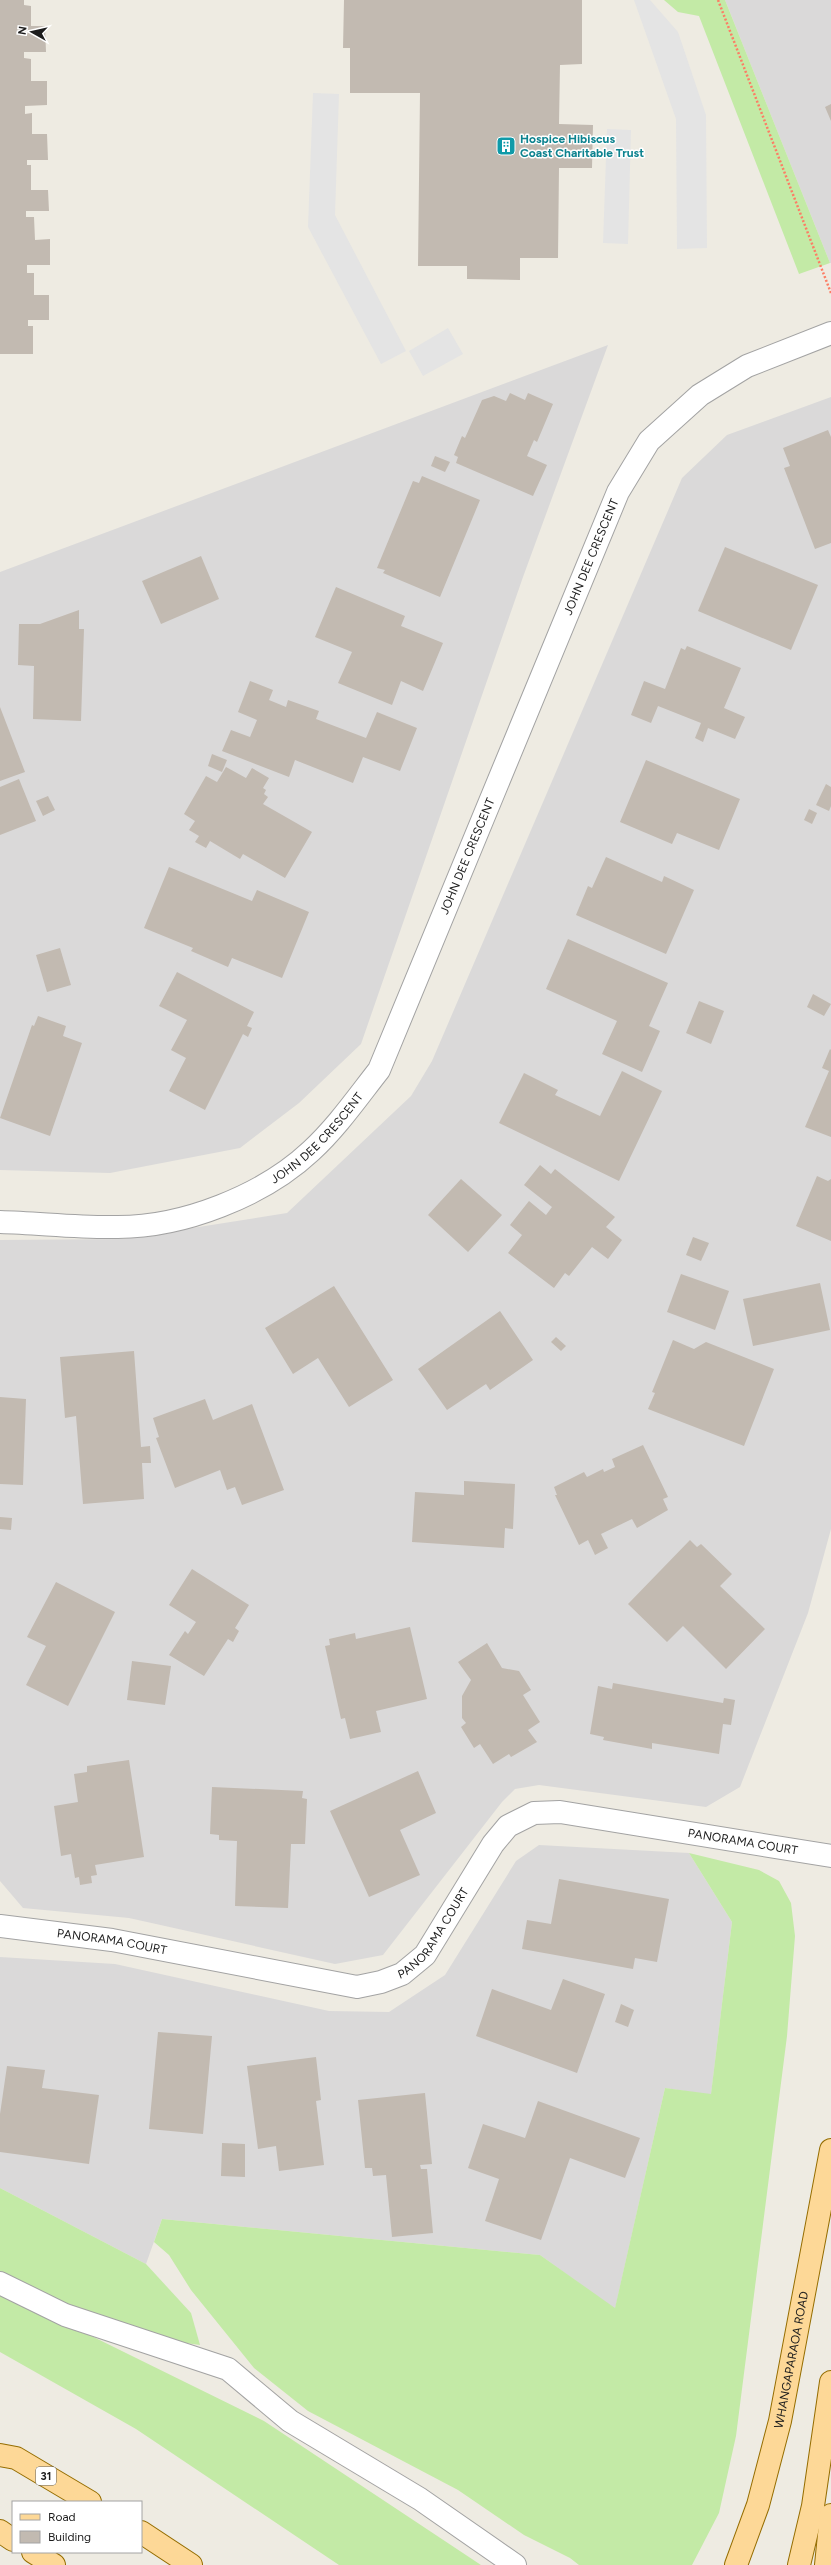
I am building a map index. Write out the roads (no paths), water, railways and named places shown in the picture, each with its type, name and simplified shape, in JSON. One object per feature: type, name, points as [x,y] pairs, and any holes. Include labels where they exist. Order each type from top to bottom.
[{"type":"main road","name":"WHANGAPARAOA ROAD","points":[[736,2565],[758,2505],[780,2421],[831,2150]]},
{"type":"main road","points":[[799,2565],[813,2506],[831,2382]]},
{"type":"main road","name":"31","points":[[0,2455],[16,2458],[88,2501]]},
{"type":"main road","points":[[826,2565],[831,2515]]},
{"type":"main road","points":[[0,2531],[12,2539]]},
{"type":"main road","points":[[142,2533],[191,2565]]},
{"type":"main road","points":[[35,2553],[54,2565]]},
{"type":"street","name":"JOHN DEE CRESCENT","points":[[0,1222],[119,1227],[172,1220],[221,1207],[269,1183],[311,1152],[344,1116],[379,1070],[618,492],[649,441],[700,395],[747,366],[831,333]]},
{"type":"street","name":"PANORAMA COURT","points":[[0,1926],[112,1940],[357,1988],[381,1982],[402,1974],[425,1955],[493,1844],[508,1826],[534,1813],[560,1812],[831,1856]]},
{"type":"street","points":[[0,2283],[65,2315],[228,2369],[290,2421],[420,2499],[515,2565]]},
{"type":"place","name":"Hospice Hibiscus Coast Charitable Trust","points":[[506,146]]}]
